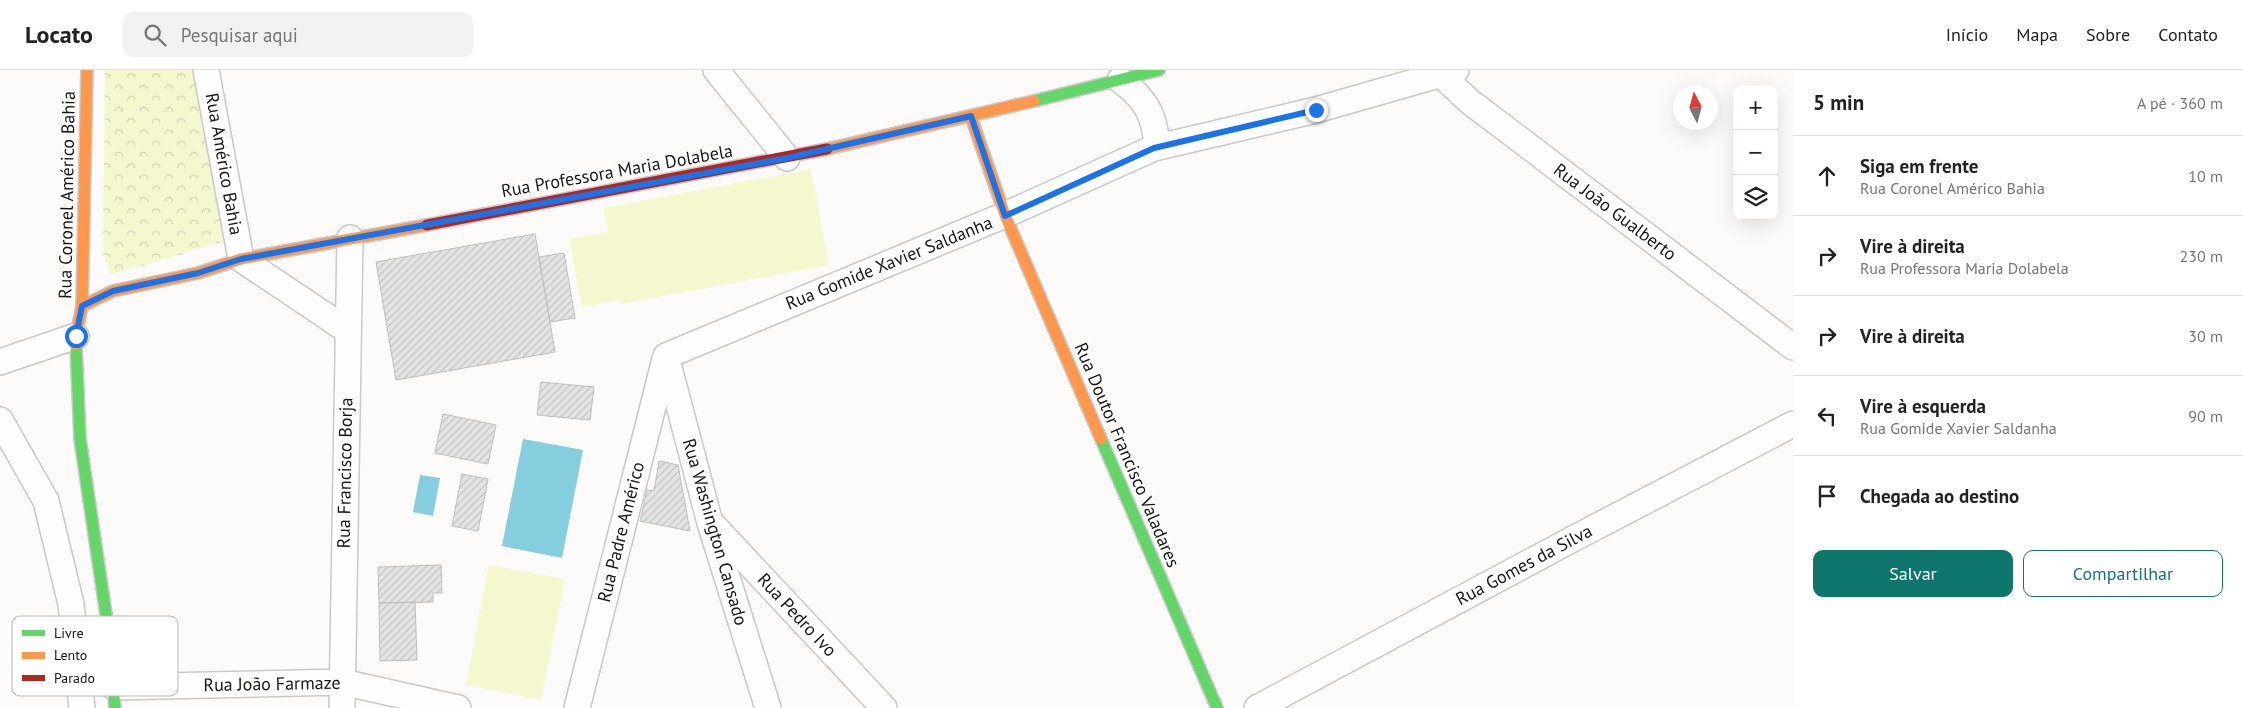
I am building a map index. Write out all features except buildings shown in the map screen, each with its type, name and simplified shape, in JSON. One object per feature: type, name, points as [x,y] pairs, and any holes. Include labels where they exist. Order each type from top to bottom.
[{"type":"street","name":"Rua Coronel Américo Bahia","points":[[88,70],[82,306],[76,336],[80,439],[106,616]]},
{"type":"street","name":"Rua Américo Bahia","points":[[206,70],[241,259]]},
{"type":"street","points":[[716,70],[787,158]]},
{"type":"street","name":"Rua Professora Maria Dolabela","points":[[82,306],[113,291],[198,273],[241,259],[787,158],[1159,70]]},
{"type":"street","name":"Rua Gomide Xavier Saldanha","points":[[666,356],[1005,216],[1157,147],[1316,110],[1443,71]]},
{"type":"street","name":"Rua João Gualberto","points":[[1443,71],[1477,107],[1793,347]]},
{"type":"street","points":[[1120,80],[1133,89],[1148,107],[1156,125],[1157,147]]},
{"type":"street","name":"Rua Doutor Francisco Valadares","points":[[971,116],[1005,216],[1217,708]]},
{"type":"street","name":"Rua Francisco Borja","points":[[342,708],[350,238]]},
{"type":"street","points":[[241,259],[347,330]]},
{"type":"street","points":[[0,362],[76,336]]},
{"type":"street","name":"Rua Washington Cansado","points":[[666,356],[710,523],[768,708]]},
{"type":"street","name":"Rua Padre Américo","points":[[577,708],[666,356]]},
{"type":"street","points":[[0,420],[46,501],[72,616]]},
{"type":"street","name":"Rua Gomes da Silva","points":[[1257,708],[1793,424]]},
{"type":"street","name":"Rua Pedro Ivo","points":[[710,523],[884,708]]},
{"type":"street","name":"Rua João Farmaze","points":[[178,694],[342,682],[458,708]]},
{"type":"street","name":"Rua João Farmaze","points":[[115,698],[143,696]]},
{"type":"green space","points":[[105,70],[194,70],[228,240],[111,275],[103,254]]},
{"type":"green space","points":[[811,169],[829,265],[621,304],[620,300],[582,307],[569,239],[608,232],[603,208]]},
{"type":"green space","points":[[489,565],[565,579],[541,700],[466,685]]},
{"type":"water","points":[[523,439],[583,450],[562,558],[502,546]]},
{"type":"water","points":[[420,475],[440,478],[433,516],[413,512]]},
{"type":"traffic: fast","points":[[1034,101],[1159,70]]},
{"type":"traffic: fast","points":[[76,345],[80,439],[106,616]]},
{"type":"traffic: fast","points":[[1101,439],[1217,708]]},
{"type":"traffic: fast","points":[[114,696],[115,708]]},
{"type":"traffic: slow","points":[[76,345],[82,306],[87,70]]},
{"type":"traffic: slow","points":[[827,149],[1034,101]]},
{"type":"traffic: slow","points":[[971,117],[1005,215],[1101,439]]},
{"type":"traffic: slow","points":[[82,306],[113,291],[198,273],[241,259],[427,225]]},
{"type":"traffic: jam","points":[[427,225],[827,149]]},
{"type":"route","points":[[76,336],[82,306],[113,291],[198,273],[241,259],[787,158],[971,116],[1005,216],[1154,148],[1316,110]]}]
